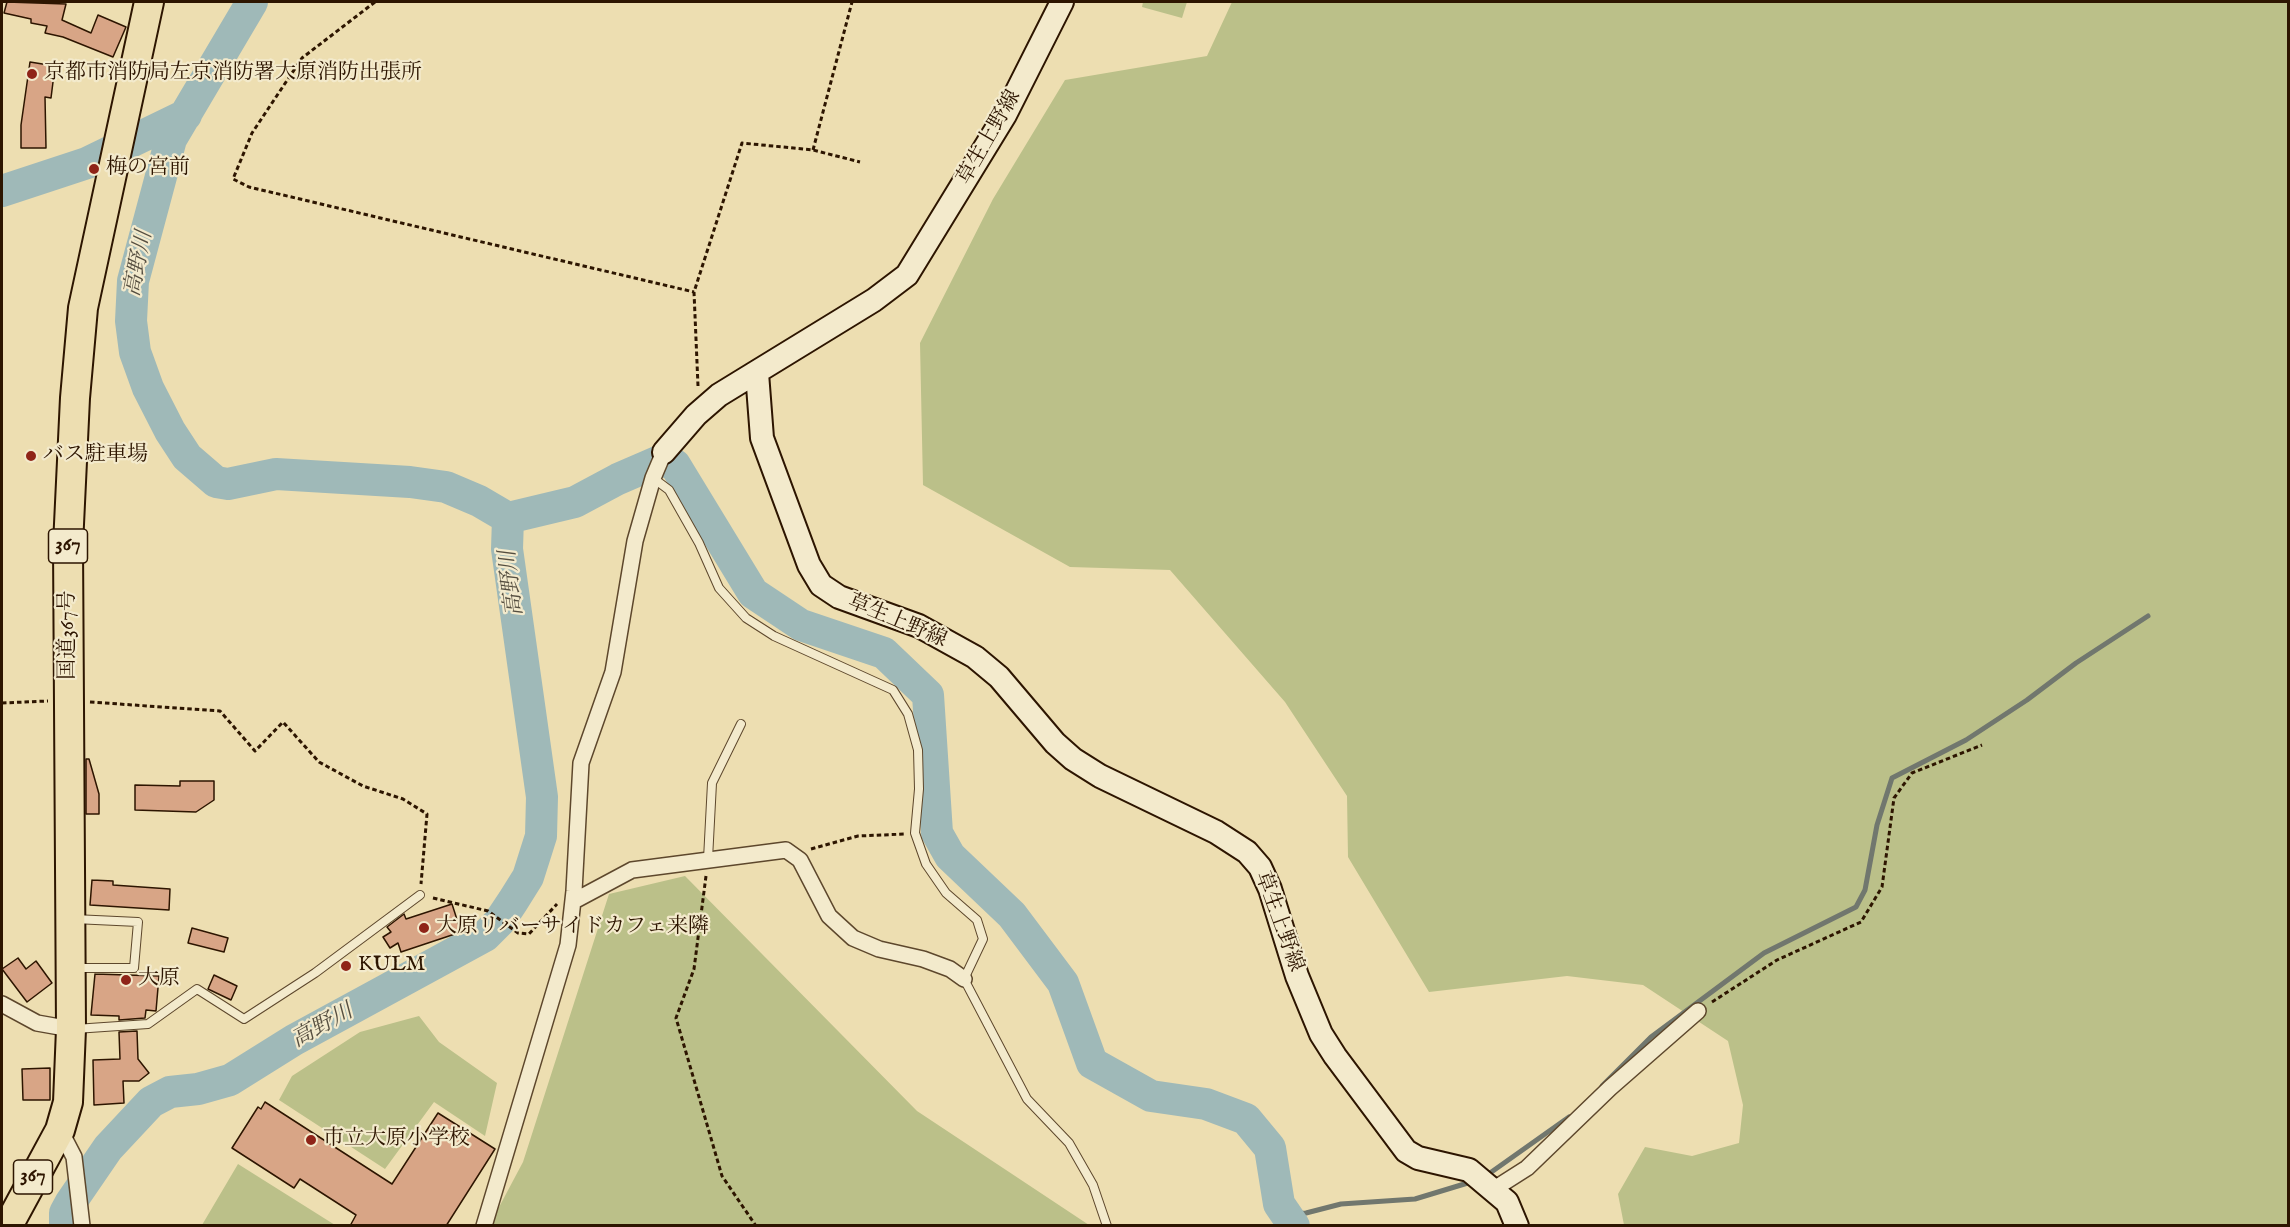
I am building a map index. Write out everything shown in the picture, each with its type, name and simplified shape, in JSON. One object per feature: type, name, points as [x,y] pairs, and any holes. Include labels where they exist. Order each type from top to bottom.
[{"type":"highway","name":"国道367号","points":[[8,1226],[60,1131],[68,1102],[71,1029],[68,545],[82,308],[133,85],[149,2]]},
{"type":"main road","name":"草生上野線","points":[[1062,2],[1005,115],[907,275],[874,300],[758,373],[762,438],[809,565],[821,585],[839,597],[919,626],[975,657],[999,677],[1055,743],[1073,759],[1100,776],[1216,832],[1247,852],[1260,867],[1270,889],[1297,976],[1321,1034],[1397,1141],[1406,1151],[1419,1158],[1469,1170],[1507,1202],[1517,1226]]},
{"type":"main road","points":[[664,452],[696,415],[719,395],[758,373]]},
{"type":"street","points":[[484,1226],[562,967],[574,901],[580,763],[614,672],[635,541],[653,478],[664,452]]},
{"type":"street","points":[[574,901],[632,870],[786,850],[800,860],[829,916],[853,938],[879,950],[923,959],[950,969],[964,979]]},
{"type":"street","points":[[2,1004],[38,1023],[71,1029]]},
{"type":"street","points":[[1494,1189],[1527,1168],[1610,1088],[1698,1011]]},
{"type":"street","points":[[60,1131],[74,1157],[82,1222]]},
{"type":"lane","points":[[653,478],[669,490],[699,543],[719,588],[746,618],[774,636],[893,690],[908,714],[918,750],[919,789],[915,833],[926,864],[946,893],[977,920],[983,939],[964,979],[1027,1100],[1069,1143],[1093,1185],[1107,1226]]},
{"type":"lane","points":[[708,860],[712,783],[741,724]]},
{"type":"lane","points":[[71,1029],[147,1024],[197,989],[244,1019],[315,973],[420,895]]},
{"type":"lane","points":[[70,919],[138,922],[134,968],[70,968]]},
{"type":"path","points":[[375,2],[303,58],[252,133],[234,179],[249,187],[694,292]]},
{"type":"path","points":[[813,150],[852,2]]},
{"type":"path","points":[[696,415],[698,372],[694,292],[742,143],[813,150],[860,162]]},
{"type":"path","points":[[2,703],[69,700],[220,711],[255,751],[283,722],[319,762],[363,786],[403,799],[427,814],[420,895],[488,911],[518,933],[529,934],[554,905],[574,901]]},
{"type":"path","points":[[1698,1011],[1777,960],[1861,922],[1882,887],[1894,798],[1912,773],[1982,746]]},
{"type":"path","points":[[792,854],[858,836],[915,833]]},
{"type":"path","points":[[708,860],[694,969],[676,1018],[722,1176],[756,1226]]},
{"type":"green space","points":[[1143,2],[1187,2],[1182,18],[1142,7]]},
{"type":"green space","points":[[1232,2],[2288,2],[2288,1225],[1624,1225],[1618,1194],[1645,1147],[1692,1156],[1739,1143],[1743,1105],[1728,1041],[1643,985],[1567,976],[1429,992],[1348,857],[1347,796],[1285,702],[1170,570],[1070,567],[923,485],[920,343],[993,199],[1065,80],[1207,56]]},
{"type":"green space","points":[[685,876],[917,1111],[1089,1225],[489,1226],[523,1162],[609,894]]},
{"type":"green space","points":[[419,1016],[439,1042],[497,1083],[485,1136],[434,1102],[385,1169],[279,1100],[292,1076],[360,1032]]},
{"type":"green space","points":[[238,1164],[335,1225],[202,1225]]},
{"type":"building","points":[[7,2],[66,4],[62,20],[91,33],[98,15],[126,27],[113,57],[63,37],[45,33],[47,26],[31,23],[31,19],[4,13]]},
{"type":"building","points":[[30,62],[55,66],[51,98],[45,97],[46,148],[21,148],[21,125]]},
{"type":"building","points":[[86,759],[89,759],[99,794],[99,814],[86,814]]},
{"type":"building","points":[[180,781],[214,781],[214,800],[196,812],[135,810],[135,785],[180,786]]},
{"type":"building","points":[[92,880],[113,881],[113,885],[170,889],[169,910],[90,905]]},
{"type":"building","name":"大原リバーサイドカフェ来隣","points":[[452,904],[461,932],[401,952],[398,943],[390,948],[383,937],[391,932],[387,927],[404,914],[406,919]]},
{"type":"building","points":[[192,928],[228,938],[224,952],[188,943]]},
{"type":"building","points":[[18,958],[26,969],[36,961],[52,983],[27,1002],[2,969]]},
{"type":"building","points":[[95,974],[159,976],[156,1011],[146,1010],[145,1018],[119,1020],[119,1016],[91,1015]]},
{"type":"building","points":[[214,975],[237,986],[231,1000],[208,989]]},
{"type":"building","points":[[137,1031],[138,1059],[149,1073],[139,1081],[123,1081],[124,1103],[94,1105],[93,1060],[120,1059],[119,1032]]},
{"type":"building","points":[[50,1068],[50,1100],[23,1100],[22,1069]]},
{"type":"building","points":[[265,1102],[392,1184],[438,1113],[495,1149],[446,1226],[350,1226],[356,1215],[300,1179],[294,1188],[232,1148],[258,1107],[261,1109]]},
{"type":"waterway","name":"高野川","points":[[252,2],[171,139],[133,281],[131,321],[135,352],[148,388],[170,431],[187,457],[216,482],[228,484],[276,474],[410,482],[446,487],[479,501],[508,518]]},
{"type":"waterway","points":[[2,191],[87,163],[186,115]]},
{"type":"waterway","points":[[508,518],[575,502],[618,479],[662,460],[675,465],[753,593],[801,625],[884,653],[928,695],[937,833],[950,856],[1012,915],[1063,983],[1092,1063],[1151,1096],[1206,1104],[1246,1119],[1270,1148],[1279,1204],[1294,1226]]},
{"type":"waterway","name":"高野川","points":[[65,1226],[65,1213],[71,1202],[108,1148],[151,1102],[170,1092],[198,1089],[230,1080],[294,1040],[485,936],[499,922],[513,901],[528,877],[541,836],[542,797],[507,549],[508,518]]},
{"type":"waterway","points":[[1602,1086],[1651,1037],[1764,953],[1856,907],[1865,890],[1877,825],[1892,778],[1966,740],[2148,616]]},
{"type":"waterway","points":[[1490,1173],[1569,1117]]},
{"type":"waterway","points":[[1287,1214],[1306,1213],[1341,1204],[1415,1199],[1471,1182]]},
{"type":"place","name":"京都市消防局左京消防署大原消防出張所","points":[[32,74]]},
{"type":"place","name":"梅の宮前","points":[[94,169]]},
{"type":"place","name":"バス駐車場","points":[[31,456]]},
{"type":"place","name":"大原リバーサイドカフェ来隣","points":[[424,928]]},
{"type":"place","name":"KULM","points":[[346,966]]},
{"type":"place","name":"大原","points":[[126,980]]},
{"type":"place","name":"市立大原小学校","points":[[311,1140]]}]
